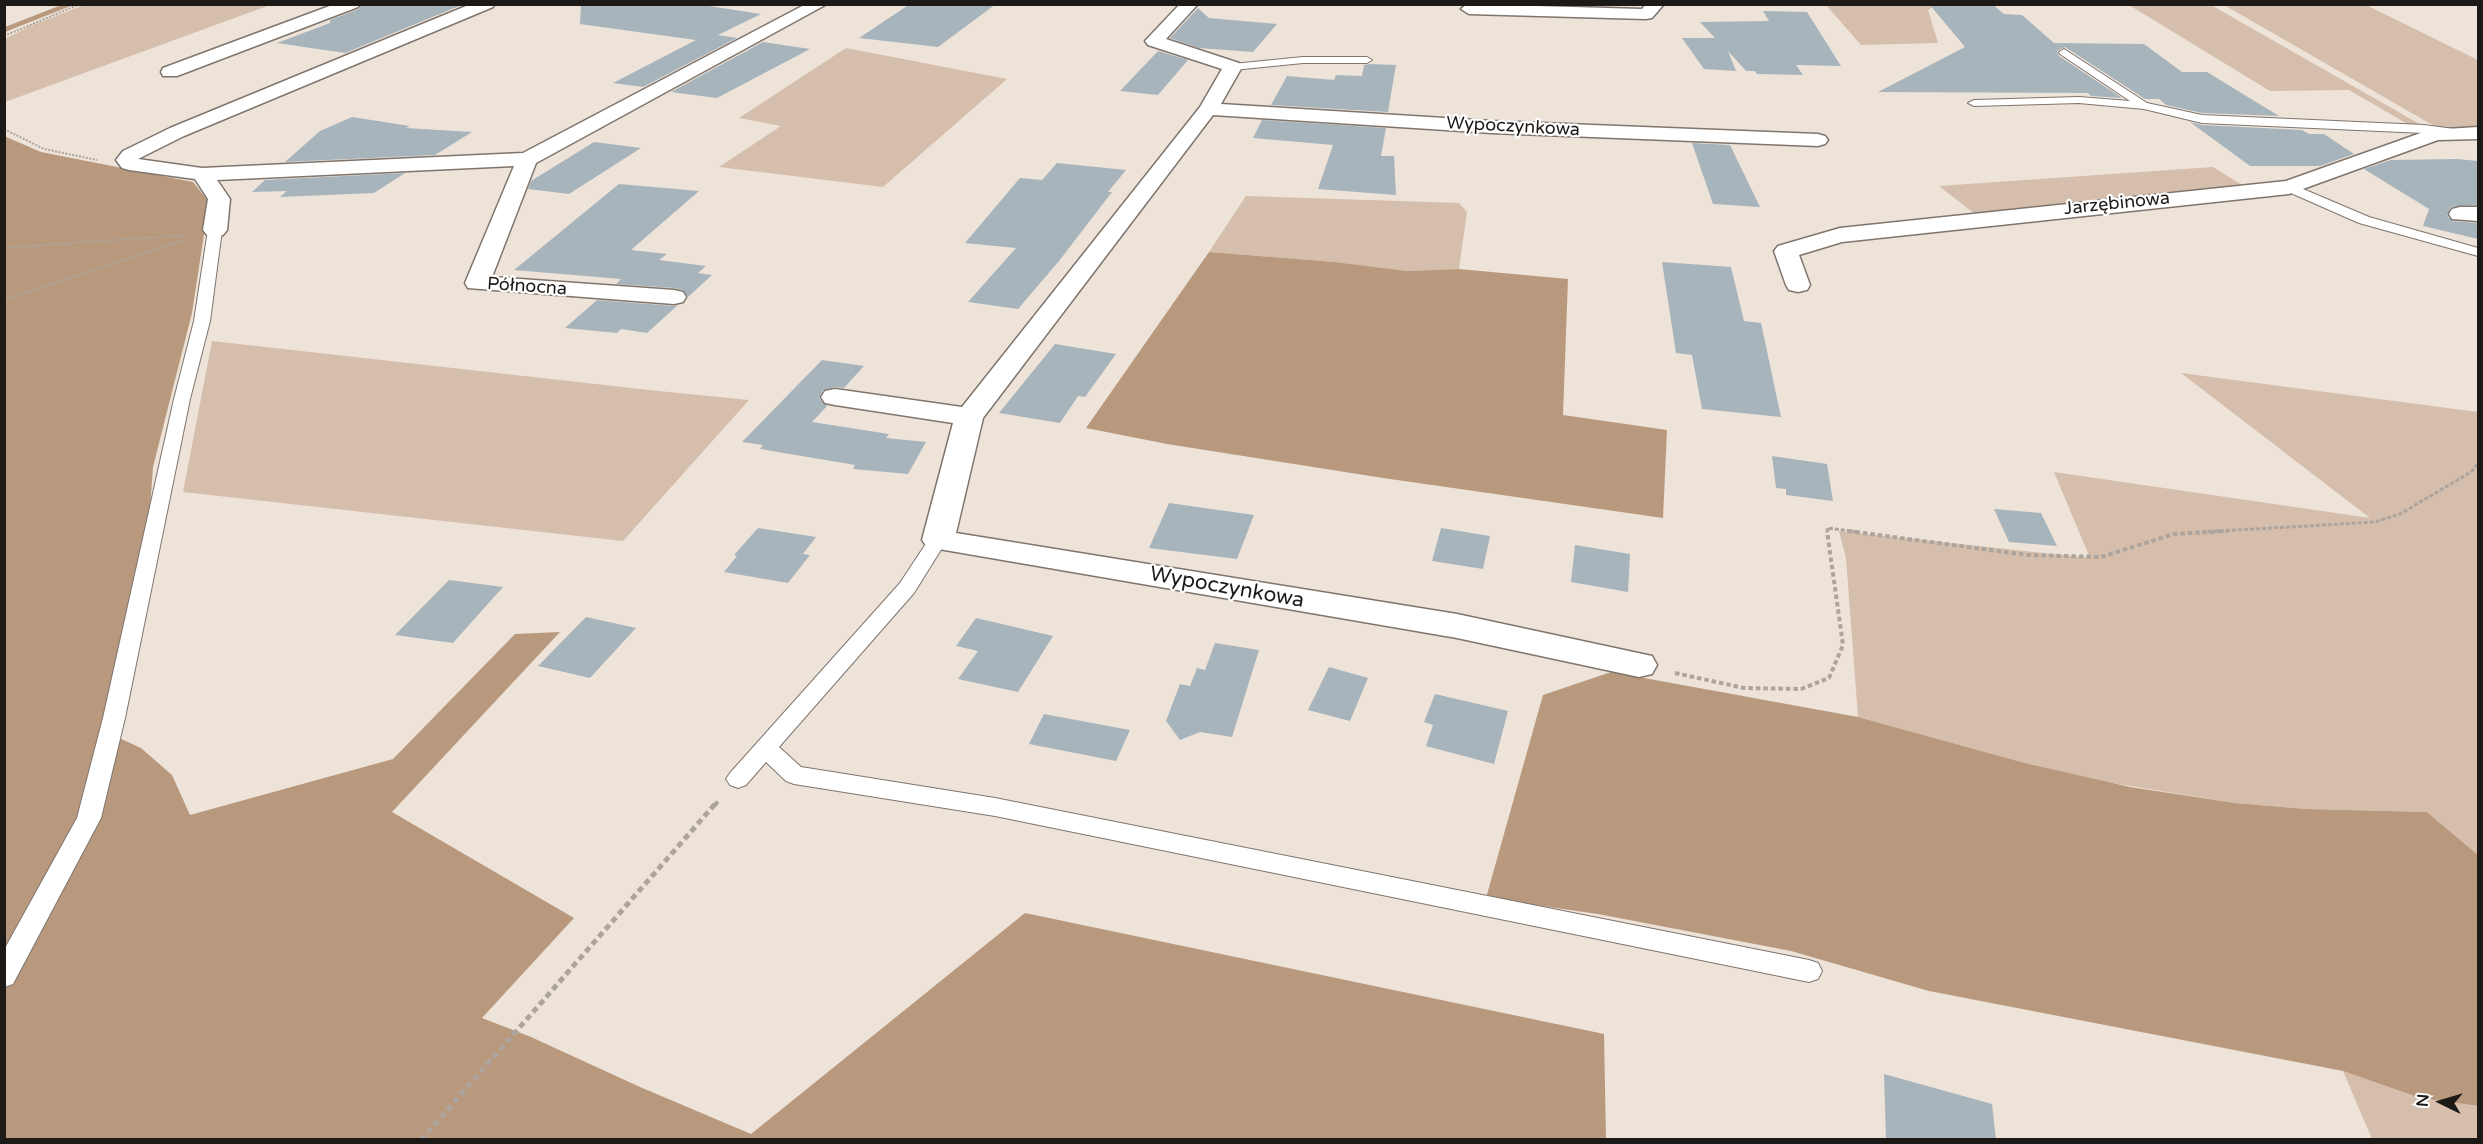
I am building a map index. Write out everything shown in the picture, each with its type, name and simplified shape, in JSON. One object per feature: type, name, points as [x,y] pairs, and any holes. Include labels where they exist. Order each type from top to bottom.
[{"type":"street","points":[[170,72],[352,4]]},
{"type":"street","points":[[488,4],[177,132],[130,155],[126,160],[129,164],[202,174],[527,159],[819,4]]},
{"type":"street","points":[[938,540],[969,417],[1208,109],[1233,67],[1154,41],[1190,4]]},
{"type":"street","points":[[1469,9],[1646,14],[1656,4]]},
{"type":"street","name":"Wypoczynkowa","points":[[1208,109],[1492,128],[1818,140]]},
{"type":"street","name":"Jarzębinowa","points":[[1798,285],[1786,250],[1840,235],[2289,187],[2436,134],[2478,133]]},
{"type":"street","name":"Północna","points":[[527,159],[477,283],[674,297]]},
{"type":"street","points":[[202,174],[219,199],[215,230]]},
{"type":"street","points":[[835,397],[969,417]]},
{"type":"street","name":"Wypoczynkowa","points":[[938,540],[1456,626],[1640,665]]},
{"type":"lane","points":[[2064,52],[2144,105]]},
{"type":"lane","points":[[1233,67],[1303,60],[1367,60]]},
{"type":"lane","points":[[1974,103],[2079,100],[2144,105],[2202,119],[2424,129],[2454,134]]},
{"type":"lane","points":[[2289,187],[2364,220],[2478,252]]},
{"type":"lane","points":[[4,976],[89,818],[114,718],[182,399],[202,321],[215,230]]},
{"type":"lane","points":[[738,779],[907,588],[938,540]]},
{"type":"lane","points":[[766,748],[795,775],[995,807],[1809,971]]},
{"type":"path","points":[[4,36],[80,4]]},
{"type":"path","points":[[4,129],[50,150],[91,159],[126,160]]},
{"type":"path","points":[[4,248],[167,238],[215,230]]},
{"type":"path","points":[[4,299],[215,230]]},
{"type":"path","points":[[1640,665],[1744,688],[1800,689],[1829,678],[1843,645],[1827,528],[2028,555],[2101,557],[2174,534],[2374,522],[2400,514],[2471,472],[2478,464]]},
{"type":"path","points":[[421,1140],[738,779]]},
{"type":"shaded area","points":[[64,4],[73,5],[5,32],[5,27]]},
{"type":"shaded area","points":[[84,5],[270,5],[5,102],[5,39],[30,26]]},
{"type":"shaded area","points":[[1826,5],[1932,5],[1933,7],[1928,10],[1938,43],[1861,45]]},
{"type":"shaded area","points":[[2129,5],[2211,5],[2423,126],[2411,126],[2349,90],[2270,91]]},
{"type":"shaded area","points":[[2224,5],[2366,5],[2478,60],[2478,129],[2436,127]]},
{"type":"shaded area","points":[[846,48],[1007,79],[883,187],[719,167],[781,126],[739,118]]},
{"type":"shaded area","points":[[4,136],[41,152],[193,182],[209,202],[192,313],[153,467],[148,536],[123,625],[108,733],[141,748],[172,775],[190,815],[393,759],[515,634],[560,632],[392,812],[574,918],[482,1018],[531,1037],[751,1134],[1025,913],[1604,1034],[1606,1139],[5,1139]]},
{"type":"shaded area","points":[[2213,167],[2247,188],[1975,214],[1939,186]]},
{"type":"shaded area","points":[[1246,196],[1459,203],[1467,212],[1459,269],[1407,271],[1335,262],[1209,252]]},
{"type":"shaded area","points":[[1209,252],[1335,262],[1407,271],[1459,269],[1568,279],[1563,415],[1667,430],[1663,518],[1383,478],[1167,444],[1086,428]]},
{"type":"shaded area","points":[[212,341],[749,400],[623,541],[183,492]]},
{"type":"shaded area","points":[[2181,373],[2478,412],[2478,855],[2427,812],[2306,809],[2235,803],[2106,782],[2025,763],[1858,717],[1846,558],[1839,531],[2090,558],[2054,472],[2370,518]]},
{"type":"shaded area","points":[[1611,672],[1858,717],[2025,763],[2130,787],[2235,803],[2306,809],[2427,812],[2478,855],[2478,1106],[2420,1098],[2343,1071],[1929,991],[1791,951],[1598,914],[1486,898],[1543,695]]},
{"type":"shaded area","points":[[2343,1071],[2420,1098],[2478,1106],[2478,1139],[2372,1139]]},
{"type":"building","points":[[362,4],[464,4],[345,53],[277,43],[330,23],[330,20],[359,9]]},
{"type":"building","points":[[581,4],[696,4],[761,14],[718,35],[737,38],[643,87],[613,83],[696,40],[580,24]]},
{"type":"building","points":[[910,4],[996,4],[938,47],[859,38]]},
{"type":"building","points":[[1929,4],[1992,4],[2004,14],[2022,15],[2054,43],[2144,44],[2182,72],[2207,72],[2279,116],[2202,113],[2166,105],[2159,99],[2145,99],[2065,47],[2057,51],[2059,56],[2122,98],[2091,96],[2088,93],[1878,92],[1965,47]]},
{"type":"building","points":[[1198,8],[1209,18],[1277,24],[1253,52],[1199,48],[1170,38]]},
{"type":"building","points":[[1763,11],[1807,12],[1841,66],[1796,65],[1803,75],[1757,74],[1755,71],[1746,71],[1728,51],[1736,71],[1704,69],[1682,38],[1715,38],[1700,22],[1769,21]]},
{"type":"building","points":[[763,42],[810,49],[717,98],[671,92]]},
{"type":"building","points":[[1158,51],[1188,60],[1158,95],[1120,91]]},
{"type":"building","points":[[1364,65],[1396,65],[1388,112],[1271,105],[1287,76],[1334,80],[1336,75],[1362,76]]},
{"type":"building","points":[[352,117],[410,126],[406,128],[472,132],[435,155],[285,162],[320,131]]},
{"type":"building","points":[[1262,120],[1386,128],[1381,156],[1394,156],[1396,195],[1318,189],[1333,145],[1253,138]]},
{"type":"building","points":[[2190,122],[2202,125],[2302,130],[2309,134],[2324,134],[2354,154],[2320,166],[2250,166]]},
{"type":"building","points":[[594,142],[641,148],[569,194],[528,189],[531,181]]},
{"type":"building","points":[[1692,143],[1730,145],[1760,207],[1713,204]]},
{"type":"building","points":[[2391,160],[2478,161],[2478,205],[2451,207],[2447,215],[2452,221],[2478,223],[2478,239],[2423,226],[2429,209],[2364,169]]},
{"type":"building","points":[[1057,163],[1126,170],[1059,261],[1018,309],[968,302],[1016,248],[965,243],[1020,178],[1042,180]]},
{"type":"building","points":[[405,173],[374,193],[280,197],[287,191],[252,192],[265,180]]},
{"type":"building","points":[[619,184],[699,191],[631,250],[667,254],[659,260],[706,266],[698,273],[712,275],[688,297],[683,290],[674,288],[616,284],[621,279],[514,270]]},
{"type":"building","points":[[1662,262],[1731,267],[1744,321],[1761,323],[1781,417],[1702,409],[1692,355],[1676,353]]},
{"type":"building","points":[[597,300],[678,305],[647,333],[621,329],[617,333],[565,328]]},
{"type":"building","points":[[1055,344],[1116,354],[1085,397],[1078,396],[1060,423],[999,413]]},
{"type":"building","points":[[822,360],[864,366],[844,388],[835,387],[823,390],[819,398],[827,406],[812,422],[889,434],[886,438],[926,442],[908,474],[853,469],[855,465],[760,449],[763,445],[742,442]]},
{"type":"building","points":[[1772,456],[1827,464],[1833,501],[1786,495],[1786,489],[1776,488]]},
{"type":"building","points":[[1169,503],[1254,515],[1237,559],[1149,548]]},
{"type":"building","points":[[1994,509],[2041,513],[2057,546],[2009,542]]},
{"type":"building","points":[[758,528],[816,537],[803,554],[810,555],[788,583],[724,572],[737,556],[734,555]]},
{"type":"building","points":[[1441,528],[1490,536],[1483,569],[1432,561]]},
{"type":"building","points":[[1575,545],[1630,554],[1628,592],[1571,582]]},
{"type":"building","points":[[449,580],[503,587],[453,643],[395,635]]},
{"type":"building","points":[[586,617],[636,628],[590,678],[538,666]]},
{"type":"building","points":[[976,618],[1053,636],[1018,692],[958,679],[978,651],[956,646]]},
{"type":"building","points":[[1215,643],[1259,650],[1232,737],[1200,732],[1180,740],[1166,721],[1180,684],[1190,686],[1197,668],[1205,670]]},
{"type":"building","points":[[1329,667],[1368,678],[1350,721],[1308,710]]},
{"type":"building","points":[[1435,694],[1508,711],[1494,764],[1426,746],[1433,725],[1424,722]]},
{"type":"building","points":[[1044,714],[1130,730],[1116,761],[1029,744]]},
{"type":"building","points":[[1884,1074],[1992,1104],[1996,1140],[1886,1140]]}]
